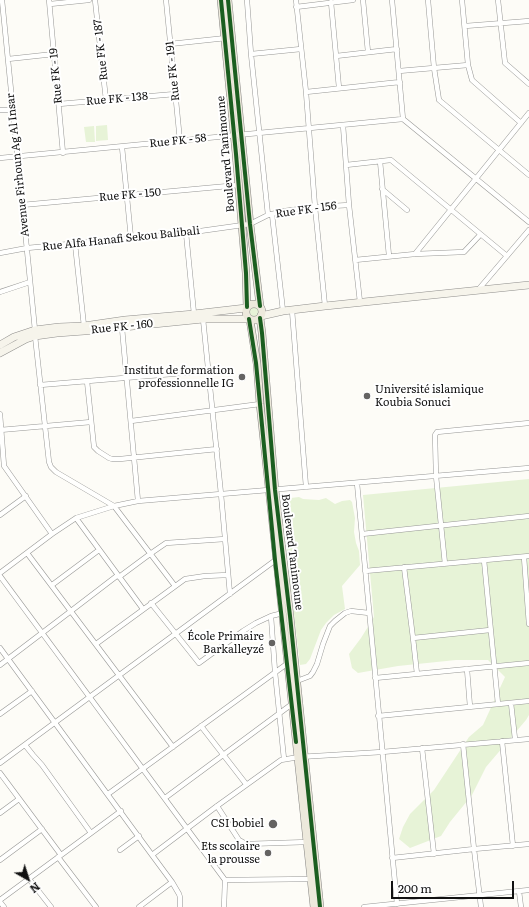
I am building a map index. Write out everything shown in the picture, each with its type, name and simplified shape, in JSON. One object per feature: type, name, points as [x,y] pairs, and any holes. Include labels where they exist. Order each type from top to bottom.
[{"type":"main road","name":"Boulevard Tanimoune","points":[[221,0],[228,38],[246,224],[247,307]]},
{"type":"main road","name":"Boulevard Tanimoune","points":[[228,0],[228,38]]},
{"type":"main road","name":"Boulevard Tanimoune","points":[[238,136],[239,185],[260,306]]},
{"type":"main road","points":[[275,313],[254,304],[247,307],[245,314],[249,319],[254,321],[260,317],[292,310],[529,285]]},
{"type":"main road","points":[[260,306],[262,311],[260,317]]},
{"type":"main road","name":"Rue FK - 160","points":[[0,345],[14,337],[25,336],[59,327],[84,326],[125,320],[194,314],[247,307]]},
{"type":"main road","name":"Boulevard Tanimoune","points":[[260,317],[277,559],[292,704],[302,756],[320,907]]},
{"type":"main road","name":"Rue FK - 160","points":[[35,333],[57,333],[122,328],[203,319],[249,319]]},
{"type":"main road","name":"Boulevard Tanimoune","points":[[249,319],[257,364],[260,404],[291,624],[314,907]]},
{"type":"main road","name":"Rue FK - 160","points":[[0,353],[25,336]]},
{"type":"street","name":"Avenue Firhoun Ag Al Insar","points":[[2,0],[1,9],[8,59],[26,248],[49,462],[51,467],[56,472],[114,506]]},
{"type":"street","points":[[50,2],[89,0]]},
{"type":"street","name":"Rue FK - 187","points":[[95,0],[106,100]]},
{"type":"street","name":"Rue FK - 191","points":[[166,0],[180,141]]},
{"type":"street","points":[[247,0],[251,54],[260,133],[283,312]]},
{"type":"street","points":[[296,0],[306,92],[315,207],[325,306]]},
{"type":"street","points":[[296,7],[354,0]]},
{"type":"street","points":[[363,0],[368,52]]},
{"type":"street","points":[[392,0],[403,120],[529,222]]},
{"type":"street","points":[[428,0],[434,68],[439,101],[528,172]]},
{"type":"street","points":[[462,0],[468,65],[474,82],[521,123]]},
{"type":"street","points":[[498,0],[505,63],[529,84]]},
{"type":"street","name":"Rue FK - 19","points":[[50,2],[63,153]]},
{"type":"street","points":[[331,2],[339,88]]},
{"type":"street","points":[[465,26],[529,20]]},
{"type":"street","points":[[170,44],[228,38]]},
{"type":"street","points":[[251,54],[301,49]]},
{"type":"street","points":[[336,56],[397,49]]},
{"type":"street","points":[[8,59],[54,54]]},
{"type":"street","points":[[399,71],[468,65]]},
{"type":"street","points":[[306,92],[400,82]]},
{"type":"street","name":"Rue FK - 138","points":[[59,104],[175,94]]},
{"type":"street","points":[[0,110],[13,110]]},
{"type":"street","points":[[414,254],[529,113]]},
{"type":"street","name":"Rue FK - 58","points":[[0,158],[403,120]]},
{"type":"street","points":[[343,125],[349,205],[360,302]]},
{"type":"street","points":[[122,147],[131,238]]},
{"type":"street","points":[[346,165],[391,160],[507,256]]},
{"type":"street","points":[[380,161],[389,256]]},
{"type":"street","name":"Rue FK - 150","points":[[22,205],[239,185]]},
{"type":"street","points":[[382,189],[407,210]]},
{"type":"street","name":"Rue FK - 156","points":[[246,224],[284,211],[349,205]]},
{"type":"street","name":"Rue Alfa Hanafi Sekou Balibali","points":[[0,253],[26,248],[186,233],[246,224]]},
{"type":"street","points":[[478,290],[529,230]]},
{"type":"street","points":[[186,233],[194,314]]},
{"type":"street","points":[[355,260],[414,254],[464,252],[480,235]]},
{"type":"street","points":[[75,244],[84,326]]},
{"type":"street","points":[[0,292],[30,282]]},
{"type":"street","points":[[292,310],[306,487]]},
{"type":"street","points":[[203,319],[217,449],[230,594]]},
{"type":"street","points":[[122,328],[138,501]]},
{"type":"street","points":[[40,385],[208,371]]},
{"type":"street","points":[[87,381],[94,447],[112,459],[120,460],[217,449]]},
{"type":"street","points":[[131,422],[260,404]]},
{"type":"street","points":[[0,414],[2,468],[26,496],[52,534]]},
{"type":"street","points":[[1,429],[91,422]]},
{"type":"street","points":[[445,564],[436,476],[435,435],[437,432],[529,423]]},
{"type":"street","points":[[0,573],[76,518],[114,506],[138,501],[529,468]]},
{"type":"street","points":[[357,483],[378,716],[388,801],[396,904]]},
{"type":"street","points":[[0,515],[26,496]]},
{"type":"street","points":[[114,506],[175,586]]},
{"type":"street","points":[[362,534],[529,516]]},
{"type":"street","points":[[76,518],[143,610]]},
{"type":"street","points":[[0,665],[118,576],[166,544],[225,539]]},
{"type":"street","points":[[52,585],[99,550]]},
{"type":"street","points":[[27,552],[173,747]]},
{"type":"street","points":[[365,571],[526,556],[529,624]]},
{"type":"street","points":[[0,763],[277,559]]},
{"type":"street","points":[[484,560],[498,704]]},
{"type":"street","points":[[404,567],[414,638],[417,674]]},
{"type":"street","points":[[96,644],[185,579],[228,575]]},
{"type":"street","points":[[0,576],[225,880],[224,907]]},
{"type":"street","points":[[152,603],[199,663],[243,631],[271,616],[283,613]]},
{"type":"street","points":[[296,681],[310,676],[313,672],[330,626],[335,621],[345,613],[351,611],[369,613]]},
{"type":"street","points":[[271,616],[284,759]]},
{"type":"street","points":[[414,638],[490,630]]},
{"type":"street","points":[[0,648],[172,882],[180,897],[180,907]]},
{"type":"street","points":[[108,794],[288,663]]},
{"type":"street","points":[[375,678],[529,663]]},
{"type":"street","points":[[467,669],[470,707]]},
{"type":"street","points":[[0,714],[32,691]]},
{"type":"street","points":[[378,716],[529,701]]},
{"type":"street","points":[[511,703],[515,740]]},
{"type":"street","points":[[165,798],[292,704]]},
{"type":"street","points":[[201,726],[246,784]]},
{"type":"street","points":[[152,854],[280,760],[302,756],[382,752],[529,738]]},
{"type":"street","points":[[502,741],[513,846]]},
{"type":"street","points":[[463,744],[481,907]]},
{"type":"street","points":[[25,745],[42,765],[91,833]]},
{"type":"street","points":[[422,748],[434,854]]},
{"type":"street","points":[[0,773],[42,829],[59,856],[96,907]]},
{"type":"street","points":[[0,813],[19,799]]},
{"type":"street","points":[[216,806],[239,840],[246,844],[308,842]]},
{"type":"street","points":[[4,907],[0,899],[121,811]]},
{"type":"street","points":[[0,860],[42,829]]},
{"type":"street","points":[[120,850],[139,836]]},
{"type":"street","points":[[392,858],[529,844]]},
{"type":"street","points":[[29,878],[50,907]]},
{"type":"street","points":[[225,880],[312,879]]},
{"type":"street","points":[[139,907],[172,882]]},
{"type":"street","points":[[364,907],[529,890]]},
{"type":"street","points":[[520,891],[521,907]]},
{"type":"green space","points":[[107,125],[108,140],[96,141],[96,126]]},
{"type":"green space","points":[[94,126],[95,142],[86,142],[84,127]]},
{"type":"green space","points":[[252,306],[256,306],[260,312],[256,318],[252,318],[248,314],[248,310]]},
{"type":"green space","points":[[529,479],[529,715],[486,767],[472,795],[450,822],[441,836],[410,848],[399,839],[410,814],[434,790],[469,737],[483,725],[505,677],[488,660],[456,660],[398,666],[358,673],[352,668],[349,654],[374,617],[363,495]]},
{"type":"green space","points":[[299,497],[303,499],[319,500],[326,498],[335,504],[350,500],[352,502],[355,518],[354,532],[359,551],[360,565],[342,586],[345,609],[334,615],[326,623],[321,630],[310,659],[306,664],[300,665],[288,562],[283,499]]},
{"type":"cycle path","points":[[221,0],[236,154],[246,273],[247,307]]},
{"type":"cycle path","points":[[228,0],[250,224],[260,306]]},
{"type":"cycle path","points":[[260,318],[275,490],[290,616],[320,907]]},
{"type":"cycle path","points":[[249,319],[256,363],[275,560],[296,742]]},
{"type":"place","name":"Institut de formation professionnelle IG","points":[[242,377]]},
{"type":"place","name":"Université islamique Koubia Sonuci","points":[[367,396]]},
{"type":"place","name":"École Primaire Barkalleyzé","points":[[272,643]]},
{"type":"place","name":"CSI bobiel","points":[[273,824]]},
{"type":"place","name":"Ets scolaire la prousse","points":[[268,853]]}]
